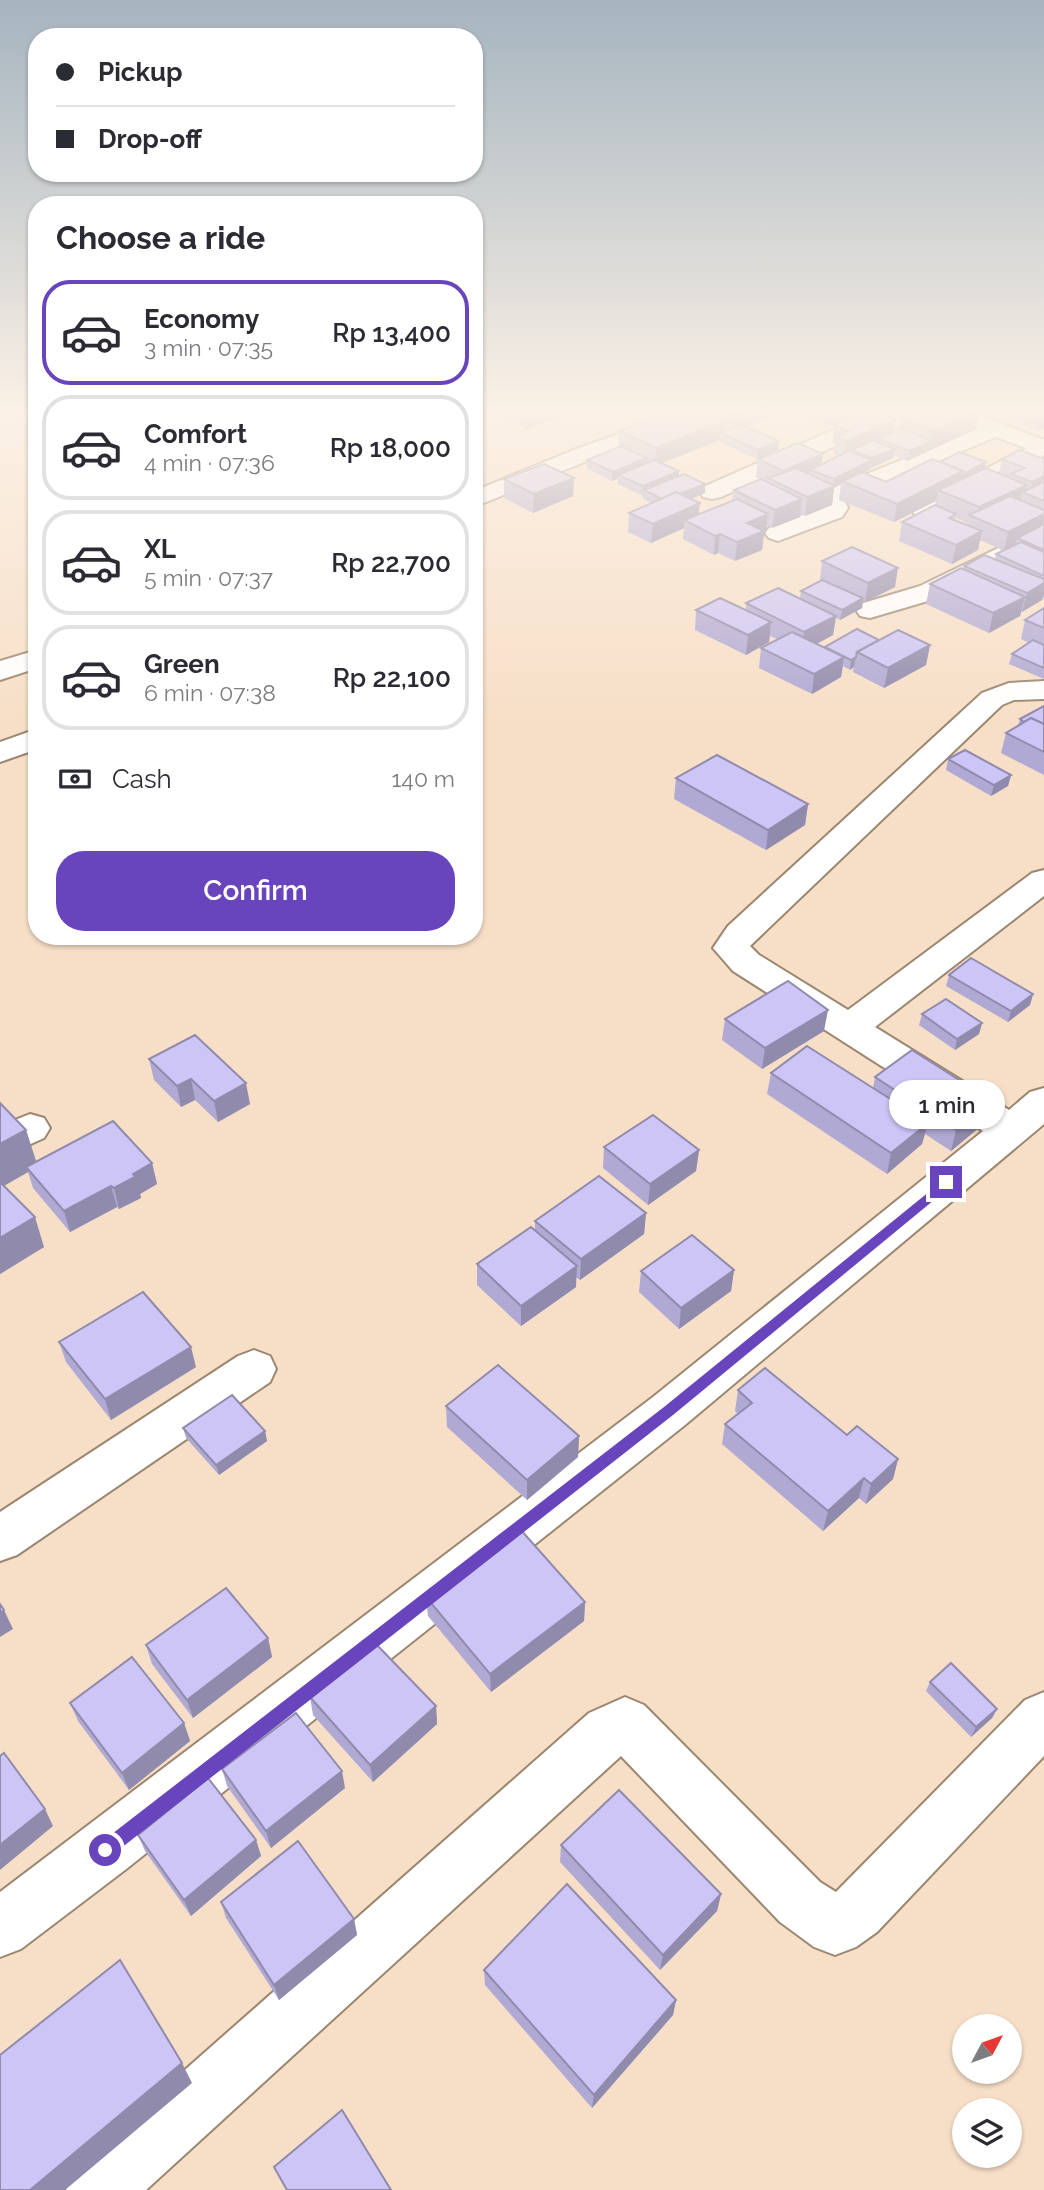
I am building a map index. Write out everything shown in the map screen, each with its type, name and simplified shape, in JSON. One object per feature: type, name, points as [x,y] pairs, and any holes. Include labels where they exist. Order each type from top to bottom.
[{"type":"street","points":[[778,533],[822,516]]},
{"type":"street","points":[[870,610],[929,592],[1044,534]]},
{"type":"street","points":[[0,671],[28,661]]},
{"type":"street","points":[[1010,1130],[746,962],[731,948],[740,933],[992,699],[1009,692],[1044,690]]},
{"type":"street","points":[[0,753],[28,742]]},
{"type":"street","points":[[849,1028],[968,935],[1044,880]]},
{"type":"street","points":[[0,1928],[105,1850],[658,1420],[1044,1102]]},
{"type":"street","points":[[0,1539],[254,1369]]},
{"type":"street","points":[[98,2190],[608,1732],[625,1723],[800,1902],[835,1926],[857,1912],[1040,1722]]},
{"type":"building","points":[[636,516],[670,516],[653,524]]},
{"type":"building","points":[[694,516],[763,516],[747,523],[764,531],[737,542],[720,534],[715,536],[684,520]]},
{"type":"building","points":[[913,516],[952,516],[949,518],[982,531],[956,545],[902,522]]},
{"type":"building","points":[[972,516],[1040,516],[1008,532]]},
{"type":"building","points":[[1044,524],[1044,550],[1017,538]]},
{"type":"building","points":[[1021,542],[1044,552],[1044,576],[996,554]]},
{"type":"building","points":[[852,547],[898,568],[868,583],[822,561]]},
{"type":"building","points":[[984,555],[1044,579],[1044,583],[1027,593],[964,566]]},
{"type":"building","points":[[961,568],[1025,597],[993,613],[930,584]]},
{"type":"building","points":[[822,580],[863,598],[842,610],[801,591]]},
{"type":"building","points":[[778,588],[836,616],[804,632],[746,603]]},
{"type":"building","points":[[720,598],[771,622],[748,635],[696,610]]},
{"type":"building","points":[[1044,608],[1044,628],[1025,620]]},
{"type":"building","points":[[857,629],[879,640],[857,652],[856,657],[851,660],[825,647]]},
{"type":"building","points":[[898,630],[930,645],[888,668],[857,652]]},
{"type":"building","points":[[792,632],[844,657],[814,674],[761,648]]},
{"type":"building","points":[[1033,640],[1044,645],[1044,668],[1012,654]]},
{"type":"building","points":[[1044,706],[1044,724],[1031,718],[1024,722],[1020,719]]},
{"type":"building","points":[[1031,718],[1044,724],[1044,752],[1006,733]]},
{"type":"building","points":[[965,750],[1011,775],[994,785],[948,759]]},
{"type":"building","points":[[717,755],[808,804],[768,830],[676,778]]},
{"type":"building","points":[[971,958],[1033,994],[1011,1011],[949,975]]},
{"type":"building","points":[[788,981],[828,1010],[765,1048],[725,1019]]},
{"type":"building","points":[[946,999],[982,1023],[957,1039],[922,1014]]},
{"type":"building","points":[[195,1035],[246,1083],[214,1101],[191,1079],[177,1086],[149,1059]]},
{"type":"building","points":[[807,1046],[928,1123],[891,1153],[771,1073]]},
{"type":"building","points":[[912,1050],[992,1101],[956,1130],[875,1077]]},
{"type":"building","points":[[0,1103],[26,1130],[0,1144]]},
{"type":"building","points":[[653,1115],[699,1150],[650,1184],[604,1147]]},
{"type":"building","points":[[113,1121],[152,1163],[133,1174],[135,1177],[114,1188],[111,1186],[64,1211],[26,1167]]},
{"type":"building","points":[[599,1176],[646,1213],[581,1259],[535,1221]]},
{"type":"building","points":[[0,1182],[35,1217],[0,1238]]},
{"type":"building","points":[[531,1227],[577,1266],[521,1306],[477,1264]]},
{"type":"building","points":[[692,1235],[734,1270],[681,1308],[641,1271]]},
{"type":"building","points":[[143,1292],[191,1347],[105,1399],[59,1342]]},
{"type":"building","points":[[498,1365],[579,1436],[527,1480],[446,1406]]},
{"type":"building","points":[[765,1368],[847,1435],[857,1426],[898,1459],[871,1484],[864,1478],[828,1511],[725,1424],[752,1403],[738,1390]]},
{"type":"building","points":[[232,1395],[265,1431],[216,1465],[183,1428]]},
{"type":"building","points":[[520,1529],[585,1602],[490,1674],[426,1597]]},
{"type":"building","points":[[226,1588],[268,1638],[187,1700],[146,1645]]},
{"type":"building","points":[[374,1642],[436,1706],[370,1765],[310,1697]]},
{"type":"building","points":[[132,1657],[184,1723],[122,1773],[70,1703]]},
{"type":"building","points":[[951,1663],[997,1709],[976,1727],[930,1682]]},
{"type":"building","points":[[296,1713],[342,1771],[266,1831],[222,1769]]},
{"type":"building","points":[[4,1753],[45,1809],[0,1845],[0,1756]]},
{"type":"building","points":[[208,1778],[256,1840],[184,1900],[138,1835]]},
{"type":"building","points":[[619,1790],[721,1894],[663,1955],[561,1845]]},
{"type":"building","points":[[298,1841],[354,1919],[274,1985],[221,1902]]},
{"type":"building","points":[[567,1884],[676,2000],[594,2095],[484,1970]]},
{"type":"building","points":[[120,1960],[182,2063],[30,2190],[0,2190],[0,2055]]},
{"type":"building","points":[[342,2110],[391,2190],[287,2190],[274,2167]]},
{"type":"route","points":[[105,1850],[668,1411],[946,1182]]}]
